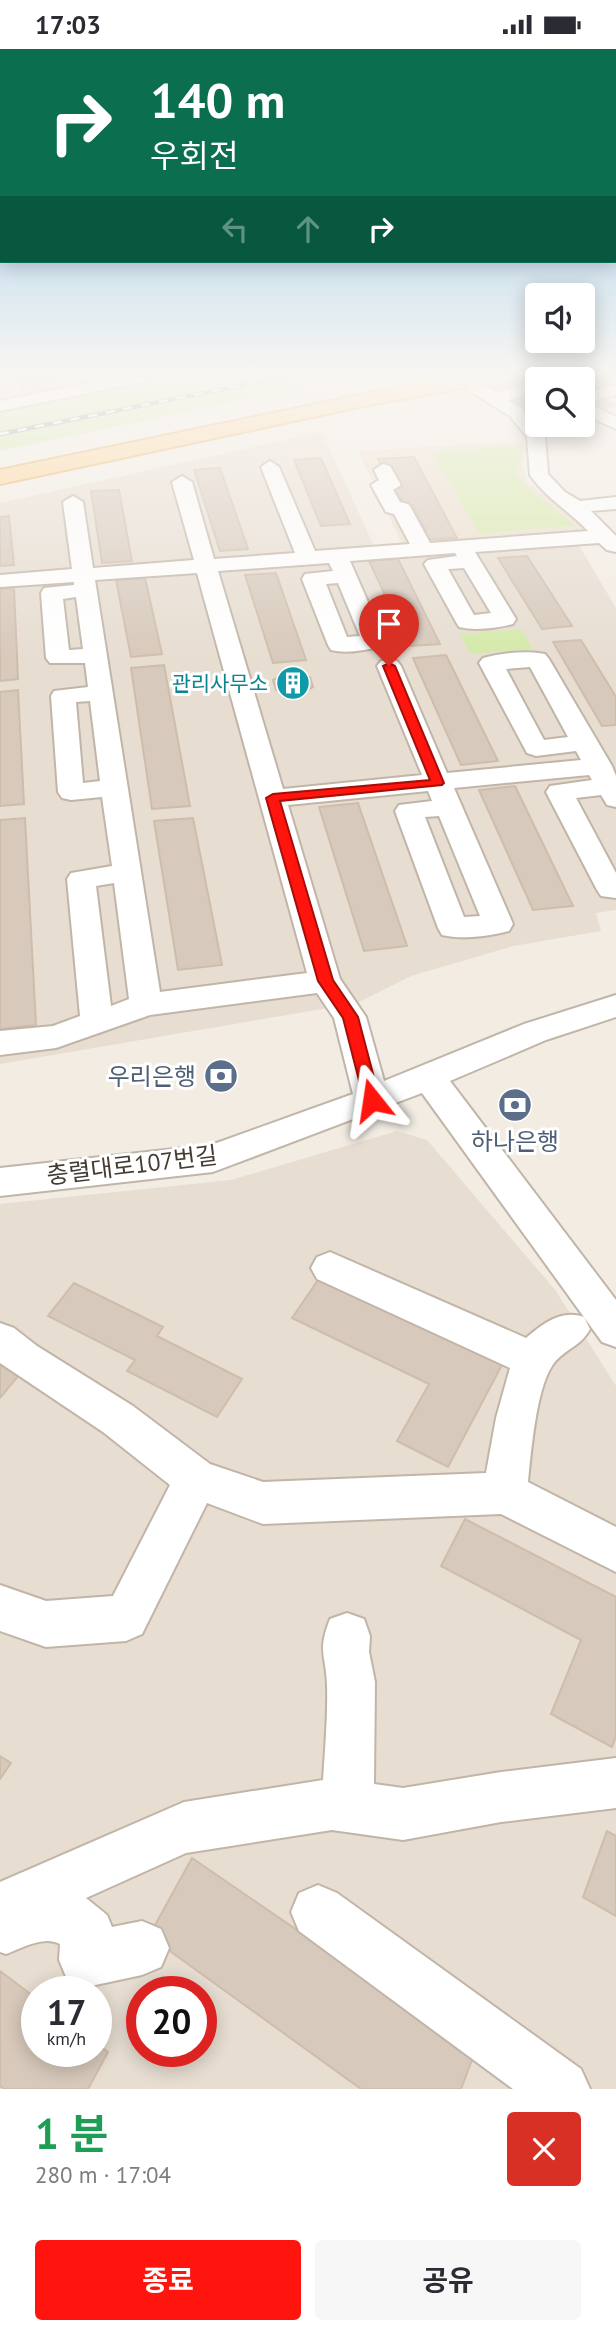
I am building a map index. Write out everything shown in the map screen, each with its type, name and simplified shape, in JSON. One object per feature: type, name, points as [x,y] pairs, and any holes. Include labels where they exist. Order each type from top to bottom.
[{"type":"main road","points":[[0,477],[23,472]]},
{"type":"street","points":[[272,472],[307,558]]},
{"type":"street","points":[[384,472],[391,485],[381,485],[393,508],[401,507],[422,550]]},
{"type":"street","points":[[539,472],[558,496],[576,507],[611,542]]},
{"type":"street","points":[[182,482],[326,981],[350,1017],[372,1100]]},
{"type":"street","points":[[73,502],[146,1005]]},
{"type":"street","points":[[576,507],[616,502]]},
{"type":"street","points":[[0,581],[86,582],[206,566],[307,558],[342,566],[422,550],[466,554],[611,542]]},
{"type":"street","points":[[86,582],[52,593],[58,659],[96,655]]},
{"type":"street","points":[[389,666],[443,795]]},
{"type":"street","points":[[102,693],[63,697],[71,792],[114,788]]},
{"type":"street","points":[[584,743],[608,784]]},
{"type":"street","points":[[273,798],[443,795],[608,784]]},
{"type":"street","points":[[608,784],[559,792],[611,890],[616,889]]},
{"type":"street","points":[[0,1044],[56,1037],[146,1005],[326,981]]},
{"type":"street","name":"충렬대로107번길","points":[[0,1181],[213,1158],[372,1100],[535,1032],[616,1006]]},
{"type":"street","points":[[428,1076],[616,1331]]},
{"type":"street","points":[[330,1268],[534,1360]]},
{"type":"street","points":[[505,1493],[511,1443],[537,1352],[570,1329]]},
{"type":"street","points":[[0,1340],[23,1358],[118,1419],[196,1479],[263,1503],[505,1493],[616,1550]]},
{"type":"street","points":[[0,1608],[46,1624],[125,1619],[196,1479]]},
{"type":"street","points":[[347,1636],[345,1652],[351,1682],[348,1807]]},
{"type":"street","points":[[0,1909],[184,1828],[332,1804],[403,1814],[501,1797],[616,1783]]},
{"type":"street","points":[[318,1912],[561,2089]]},
{"type":"street","points":[[0,1929],[41,1913],[53,1913],[78,1922],[88,1934],[86,1960],[142,1948]]},
{"type":"lane","points":[[97,1022],[80,879],[127,873]]},
{"type":"shaded area","points":[[140,472],[340,472],[379,557],[577,542],[616,608],[616,910],[596,913],[601,931],[513,946],[411,976],[357,1003],[0,1064],[0,503]]},
{"type":"shaded area","points":[[368,472],[524,472],[527,482],[575,517],[585,530],[402,544]]},
{"type":"shaded area","points":[[397,1131],[427,1140],[556,1291],[616,1386],[616,2089],[0,2089],[0,1204],[231,1180]]},
{"type":"green space","points":[[444,472],[516,472],[527,487],[575,526],[479,533]]},
{"type":"green space","points":[[521,629],[533,649],[470,654],[460,634]]},
{"type":"building","points":[[195,472],[221,472],[248,549],[220,551]]},
{"type":"building","points":[[299,472],[327,472],[350,524],[321,526]]},
{"type":"building","points":[[395,472],[422,472],[457,538],[423,540],[419,532],[426,531],[413,505],[396,506],[394,502],[402,501],[398,493],[390,494],[388,489],[403,488]]},
{"type":"building","points":[[119,490],[132,561],[102,563],[91,491]]},
{"type":"building","points":[[9,516],[14,565],[0,566],[0,517]]},
{"type":"building","points":[[527,556],[572,626],[542,629],[498,558]]},
{"type":"building","points":[[398,559],[440,644],[409,646],[369,561]]},
{"type":"building","points":[[276,573],[306,660],[273,663],[245,575]]},
{"type":"building","points":[[145,578],[162,654],[131,657],[116,580]]},
{"type":"building","points":[[14,588],[18,679],[0,681],[0,589]]},
{"type":"building","points":[[581,640],[616,697],[616,725],[602,726],[553,642]]},
{"type":"building","points":[[446,655],[498,761],[461,765],[413,658]]},
{"type":"building","points":[[164,665],[190,806],[152,809],[131,668]]},
{"type":"building","name":"관리사무소","points":[[283,675],[310,677],[313,687],[303,693],[290,694],[276,690],[273,680]]},
{"type":"building","points":[[18,690],[24,804],[0,806],[0,692]]},
{"type":"building","points":[[515,786],[573,906],[533,910],[479,790]]},
{"type":"building","points":[[358,803],[407,946],[364,951],[319,807]]},
{"type":"building","points":[[25,818],[36,1025],[0,1029],[0,820]]},
{"type":"building","points":[[193,818],[222,965],[178,970],[154,821]]},
{"type":"building","points":[[320,1277],[503,1363],[448,1467],[397,1441],[429,1384],[292,1318]]},
{"type":"building","points":[[74,1283],[163,1327],[157,1336],[242,1379],[217,1417],[127,1371],[135,1360],[48,1316]]},
{"type":"building","points":[[0,1365],[19,1375],[0,1398]]},
{"type":"building","points":[[465,1519],[616,1597],[616,1736],[612,1747],[551,1714],[581,1640],[441,1566]]},
{"type":"building","points":[[0,1756],[11,1763],[0,1779]]},
{"type":"building","points":[[607,1831],[616,1836],[616,1916],[583,1897]]},
{"type":"building","points":[[192,1858],[475,2052],[461,2089],[361,2089],[217,1985],[217,1976],[204,1976],[149,1936]]},
{"type":"building","points":[[0,1971],[21,1987],[21,2067],[100,2067],[88,2089],[4,2089],[0,2086]]},
{"type":"place","name":"관리사무소","points":[[293,683]]},
{"type":"place","name":"우리은행","points":[[221,1076]]},
{"type":"place","name":"하나은행","points":[[515,1105]]},
{"type":"route","points":[[372,1100],[350,1017],[326,981],[273,798],[438,783],[389,666]]}]
